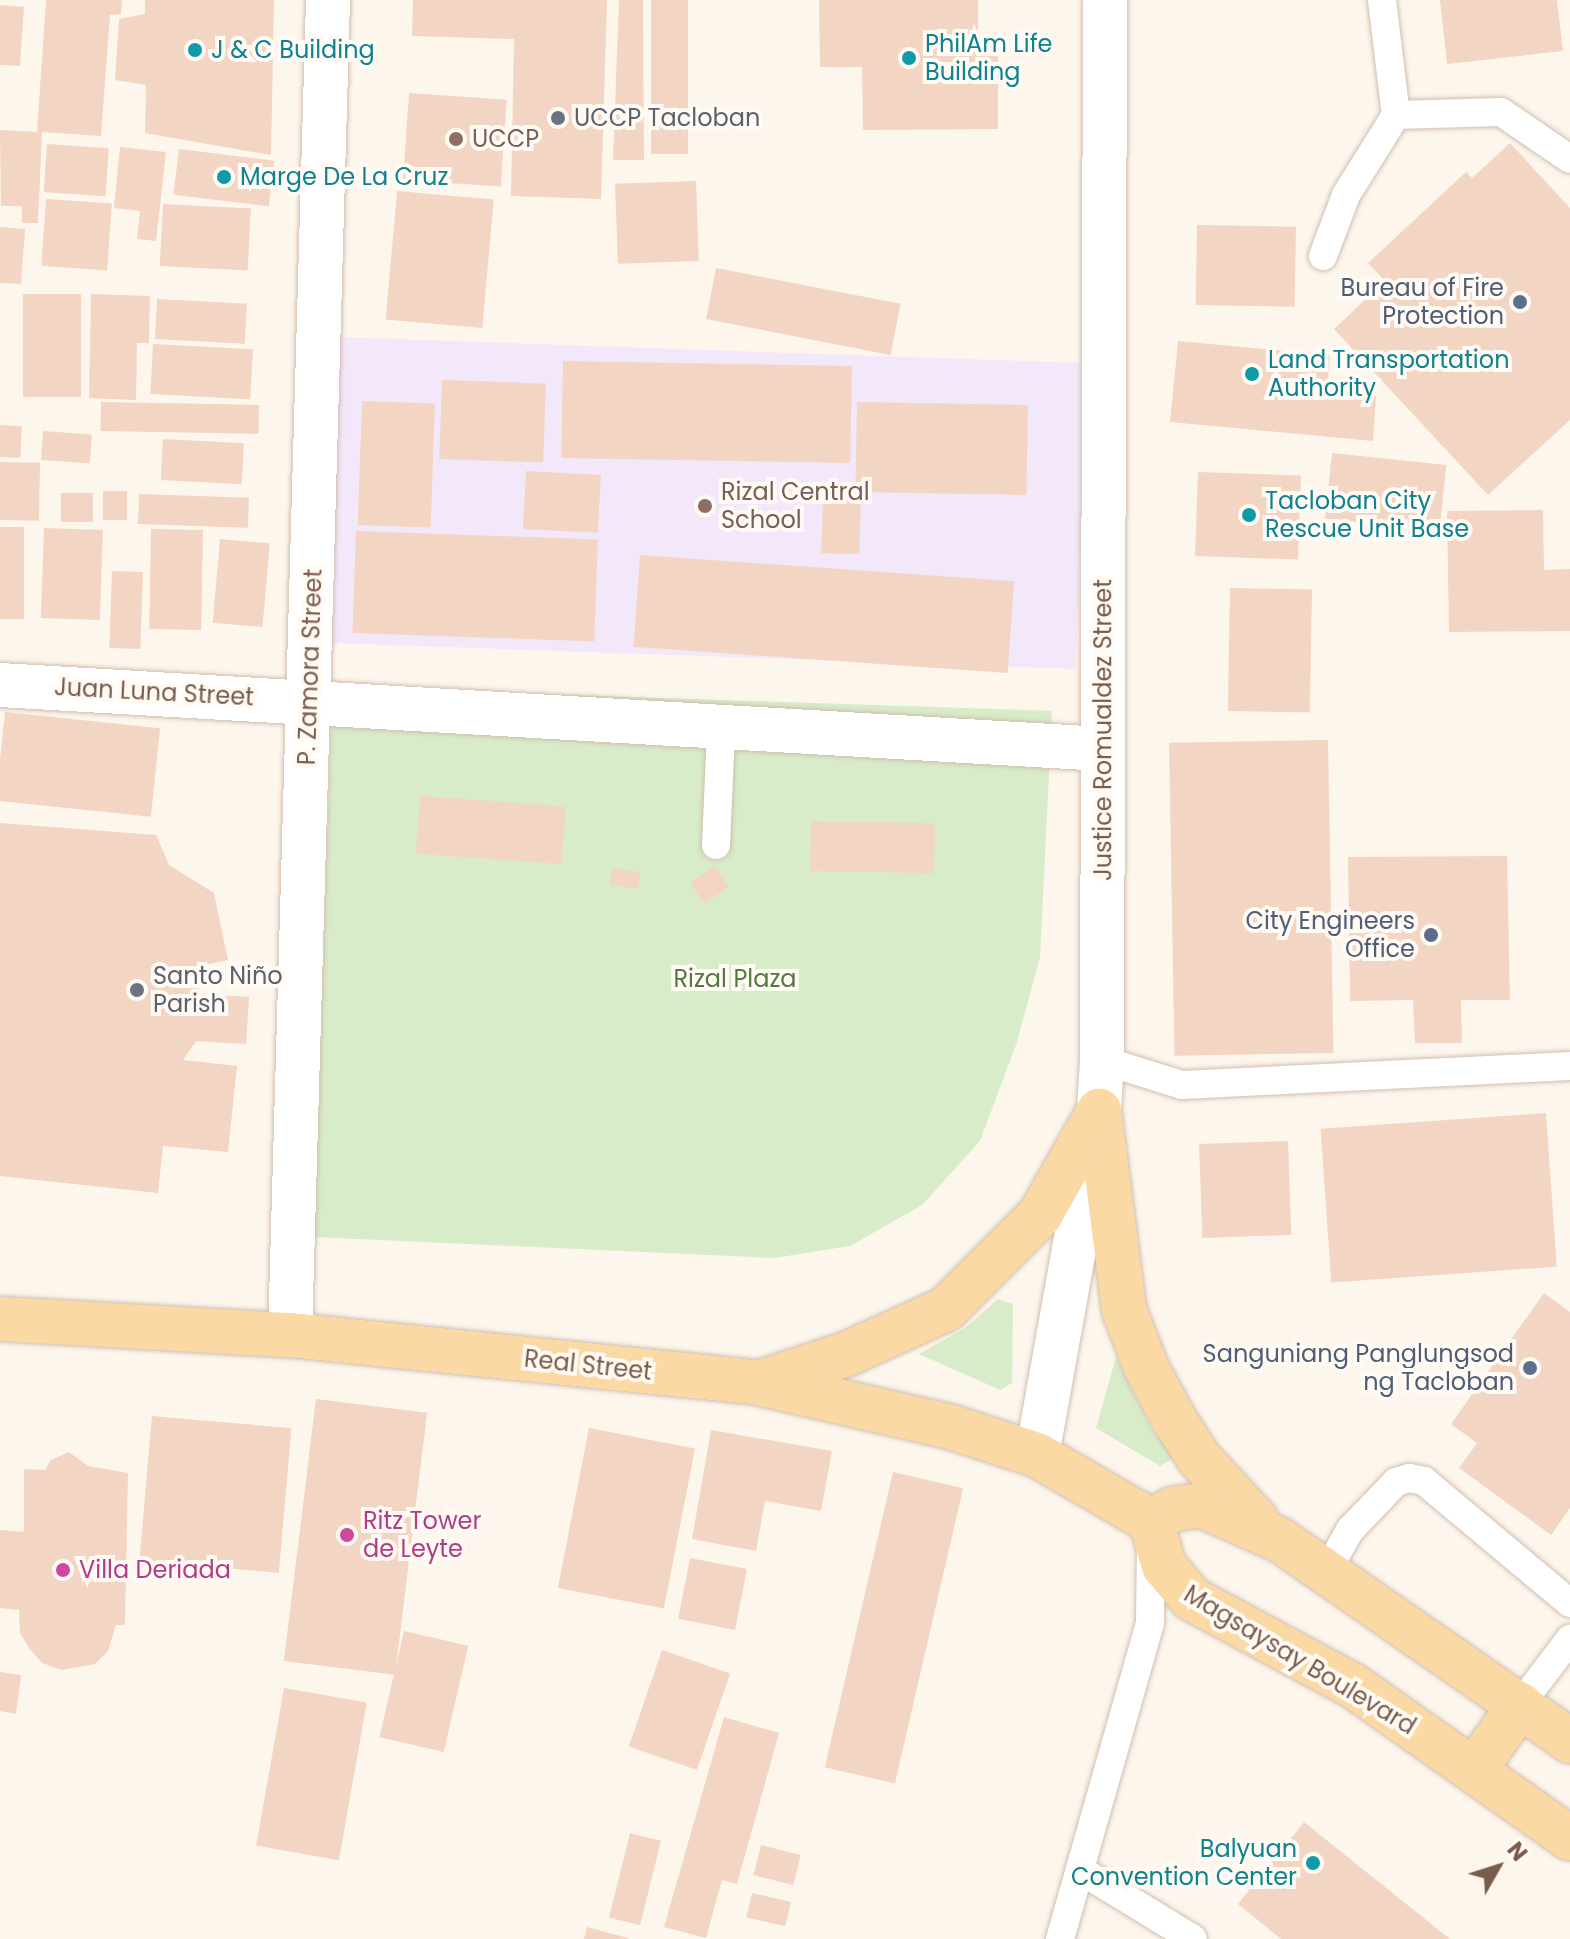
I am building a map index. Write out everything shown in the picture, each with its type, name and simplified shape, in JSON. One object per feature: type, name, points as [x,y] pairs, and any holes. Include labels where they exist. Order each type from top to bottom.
[{"type":"main road","points":[[759,1383],[849,1353],[946,1309],[1040,1215],[1099,1111]]},
{"type":"main road","points":[[1099,1111],[1124,1310],[1147,1369],[1198,1457],[1268,1534]]},
{"type":"main road","name":"Real Street","points":[[0,1319],[290,1335],[759,1383],[951,1427],[1037,1455],[1151,1521]]},
{"type":"main road","points":[[1151,1521],[1174,1509],[1201,1505],[1268,1534],[1328,1569],[1570,1741]]},
{"type":"main road","name":"Magsaysay Boulevard","points":[[1151,1521],[1164,1566],[1192,1599],[1352,1685],[1570,1838]]},
{"type":"main road","points":[[1474,1770],[1520,1705]]},
{"type":"street","name":"P. Zamora Street","points":[[290,1335],[328,0]]},
{"type":"street","name":"Justice Romualdez Street","points":[[1037,1455],[1099,1111],[1102,1060],[1105,0]]},
{"type":"street","name":"Juan Luna Street","points":[[0,685],[309,699],[721,731],[1102,749]]},
{"type":"lane","points":[[1323,256],[1346,195],[1396,115],[1382,0]]},
{"type":"lane","points":[[1396,115],[1501,112],[1570,159]]},
{"type":"lane","points":[[716,845],[721,731]]},
{"type":"lane","points":[[1102,1060],[1182,1085],[1570,1066]]},
{"type":"lane","points":[[1328,1569],[1350,1530],[1396,1482],[1409,1478],[1424,1481],[1570,1603]]},
{"type":"lane","points":[[1060,1939],[1150,1623],[1151,1521]]},
{"type":"lane","points":[[1520,1705],[1570,1639]]},
{"type":"lane","points":[[1080,1870],[1193,1939]]},
{"type":"shaded area","name":"Rizal Central School","points":[[335,337],[1087,363],[1076,669],[324,643]]},
{"type":"green space","name":"Rizal Plaza","points":[[332,687],[1052,711],[1040,958],[1016,1045],[980,1141],[922,1205],[850,1246],[774,1258],[314,1237]]},
{"type":"green space","points":[[998,1299],[1013,1304],[1012,1383],[1000,1390],[919,1354],[965,1328]]},
{"type":"green space","points":[[1116,1357],[1151,1428],[1174,1458],[1160,1466],[1096,1428]]},
{"type":"building","points":[[46,0],[122,0],[121,14],[110,15],[101,136],[42,132],[38,223],[22,223],[22,206],[1,206],[0,130],[37,132]]},
{"type":"building","name":"J & C Building","points":[[145,0],[274,0],[271,155],[145,133],[146,85],[115,80],[119,19],[145,14]]},
{"type":"building","name":"UCCP Tacloban","points":[[413,0],[607,0],[601,199],[511,196],[514,39],[412,36]]},
{"type":"building","points":[[619,0],[643,0],[644,160],[613,160]]},
{"type":"building","points":[[651,0],[688,0],[688,154],[651,154]]},
{"type":"building","name":"PhilAm Life Building","points":[[819,0],[978,0],[978,49],[998,49],[998,129],[863,130],[862,67],[820,67]]},
{"type":"building","points":[[1440,0],[1557,0],[1563,51],[1447,64]]},
{"type":"building","points":[[0,5],[24,7],[20,66],[0,65]]},
{"type":"building","name":"UCCP","points":[[409,93],[507,100],[501,187],[403,180]]},
{"type":"building","points":[[1510,143],[1570,208],[1570,420],[1488,495],[1334,329],[1385,281],[1368,263],[1466,172],[1472,178]]},
{"type":"building","points":[[47,144],[109,148],[106,196],[44,192]]},
{"type":"building","points":[[120,147],[166,152],[156,241],[137,239],[140,211],[114,208]]},
{"type":"building","name":"Marge De La Cruz","points":[[179,149],[274,161],[269,206],[173,195]]},
{"type":"building","points":[[696,181],[699,261],[618,264],[615,184]]},
{"type":"building","points":[[397,191],[494,199],[482,328],[386,320]]},
{"type":"building","points":[[46,199],[112,204],[107,270],[41,266]]},
{"type":"building","points":[[163,204],[251,209],[248,271],[160,266]]},
{"type":"building","points":[[1197,225],[1296,227],[1295,307],[1196,305]]},
{"type":"building","points":[[0,227],[25,229],[21,284],[0,283]]},
{"type":"building","points":[[716,268],[901,304],[891,355],[706,319]]},
{"type":"building","points":[[23,294],[81,294],[81,397],[23,397]]},
{"type":"building","points":[[91,294],[150,296],[149,343],[137,343],[136,400],[89,398]]},
{"type":"building","points":[[157,299],[247,304],[245,344],[155,339]]},
{"type":"building","name":"Land Transportation Authority","points":[[1178,341],[1330,355],[1327,392],[1376,396],[1373,441],[1170,422]]},
{"type":"building","points":[[153,344],[253,349],[250,399],[150,394]]},
{"type":"building","points":[[563,361],[852,366],[850,463],[561,458]]},
{"type":"building","points":[[442,380],[546,384],[543,463],[439,459]]},
{"type":"building","points":[[362,401],[435,404],[431,527],[358,525]]},
{"type":"building","points":[[101,402],[259,405],[258,434],[100,431]]},
{"type":"building","points":[[857,402],[1028,405],[1026,495],[855,492]]},
{"type":"building","points":[[0,425],[22,426],[20,458],[0,457]]},
{"type":"building","points":[[43,431],[92,434],[90,463],[41,460]]},
{"type":"building","points":[[163,439],[244,443],[242,484],[161,480]]},
{"type":"building","points":[[1332,453],[1446,465],[1439,531],[1325,519]]},
{"type":"building","points":[[0,462],[40,463],[39,521],[0,520]]},
{"type":"building","points":[[526,471],[601,475],[598,533],[523,529]]},
{"type":"building","name":"Tacloban City Rescue Unit Base","points":[[1198,472],[1301,476],[1298,560],[1195,556]]},
{"type":"building","points":[[103,491],[127,491],[127,520],[103,520]]},
{"type":"building","points":[[61,493],[93,493],[93,522],[61,522]]},
{"type":"building","points":[[139,494],[249,498],[248,528],[138,524]]},
{"type":"building","points":[[823,499],[861,500],[859,554],[821,553]]},
{"type":"building","points":[[1543,510],[1544,570],[1570,569],[1570,631],[1449,632],[1447,511]]},
{"type":"building","points":[[0,527],[24,527],[24,619],[0,619]]},
{"type":"building","points":[[44,528],[103,530],[100,620],[41,618]]},
{"type":"building","points":[[151,529],[203,530],[201,630],[149,629]]},
{"type":"building","points":[[356,531],[598,539],[594,641],[352,633]]},
{"type":"building","points":[[220,539],[270,543],[262,627],[213,623]]},
{"type":"building","points":[[640,555],[1014,581],[1008,673],[634,647]]},
{"type":"building","points":[[112,571],[143,572],[140,649],[109,648]]},
{"type":"building","points":[[1230,588],[1312,589],[1310,712],[1228,711]]},
{"type":"building","points":[[5,712],[160,728],[151,817],[0,801]]},
{"type":"building","points":[[1328,740],[1333,1053],[1174,1056],[1169,743]]},
{"type":"building","points":[[420,796],[566,806],[562,864],[416,854]]},
{"type":"building","points":[[811,821],[935,823],[934,873],[810,871]]},
{"type":"building","points":[[0,823],[156,835],[169,865],[214,893],[228,960],[194,967],[199,994],[249,997],[246,1044],[196,1041],[183,1060],[237,1066],[228,1152],[163,1146],[158,1193],[0,1176]]},
{"type":"building","points":[[1507,856],[1510,1000],[1461,1000],[1462,1043],[1415,1043],[1413,1000],[1350,1001],[1348,857]]},
{"type":"building","points":[[715,866],[729,887],[704,904],[690,883]]},
{"type":"building","points":[[612,868],[641,872],[638,889],[610,885]]},
{"type":"building","points":[[1546,1113],[1557,1267],[1331,1282],[1321,1129]]},
{"type":"building","points":[[1288,1141],[1291,1235],[1202,1238],[1199,1144]]},
{"type":"building","name":"Sanguniang Panglungsod ng Tacloban","points":[[1544,1293],[1570,1312],[1570,1508],[1551,1535],[1459,1468],[1477,1443],[1451,1424]]},
{"type":"building","name":"Ritz Tower de Leyte","points":[[316,1399],[427,1413],[395,1675],[284,1661]]},
{"type":"building","points":[[152,1416],[291,1428],[279,1573],[139,1560]]},
{"type":"building","points":[[589,1428],[695,1449],[664,1609],[558,1588]]},
{"type":"building","points":[[711,1430],[832,1451],[821,1511],[765,1501],[756,1551],[692,1539]]},
{"type":"building","name":"Villa Deriada","points":[[69,1452],[88,1466],[128,1473],[125,1625],[116,1625],[108,1651],[95,1664],[62,1670],[42,1663],[29,1648],[20,1633],[19,1610],[0,1608],[0,1530],[24,1532],[24,1469],[45,1470],[51,1460]]},
{"type":"building","points":[[893,1472],[963,1488],[895,1783],[825,1767]]},
{"type":"building","points":[[690,1558],[747,1569],[735,1630],[678,1619]]},
{"type":"building","points":[[404,1631],[468,1646],[444,1752],[379,1737]]},
{"type":"building","points":[[662,1650],[730,1673],[697,1770],[629,1746]]},
{"type":"building","points":[[0,1672],[21,1675],[16,1714],[0,1711]]},
{"type":"building","points":[[284,1688],[367,1703],[339,1860],[256,1846]]},
{"type":"building","points":[[724,1717],[779,1733],[737,1884],[722,1880],[706,1938],[664,1927]]},
{"type":"building","name":"Balyuan Convention Center","points":[[1304,1822],[1450,1939],[1281,1939],[1238,1904]]},
{"type":"building","points":[[630,1833],[661,1841],[640,1925],[609,1917]]},
{"type":"building","points":[[761,1845],[801,1855],[793,1885],[754,1875]]},
{"type":"building","points":[[752,1893],[791,1902],[785,1926],[746,1917]]},
{"type":"building","points":[[587,1927],[628,1938],[628,1939],[584,1939]]},
{"type":"place","name":"J & C Building","points":[[195,50]]},
{"type":"place","name":"PhilAm Life Building","points":[[909,58]]},
{"type":"place","name":"UCCP Tacloban","points":[[558,118]]},
{"type":"place","name":"UCCP","points":[[456,139]]},
{"type":"place","name":"Marge De La Cruz","points":[[224,177]]},
{"type":"place","name":"Bureau of Fire Protection","points":[[1520,302]]},
{"type":"place","name":"Land Transportation Authority","points":[[1252,374]]},
{"type":"place","name":"Rizal Central School","points":[[705,506]]},
{"type":"place","name":"Tacloban City Rescue Unit Base","points":[[1249,515]]},
{"type":"place","name":"City Engineers Office","points":[[1431,935]]},
{"type":"place","name":"Santo Niño Parish","points":[[137,990]]},
{"type":"place","name":"Sanguniang Panglungsod ng Tacloban","points":[[1530,1368]]},
{"type":"place","name":"Ritz Tower de Leyte","points":[[347,1535]]},
{"type":"place","name":"Villa Deriada","points":[[63,1570]]},
{"type":"place","name":"Balyuan Convention Center","points":[[1313,1863]]}]
